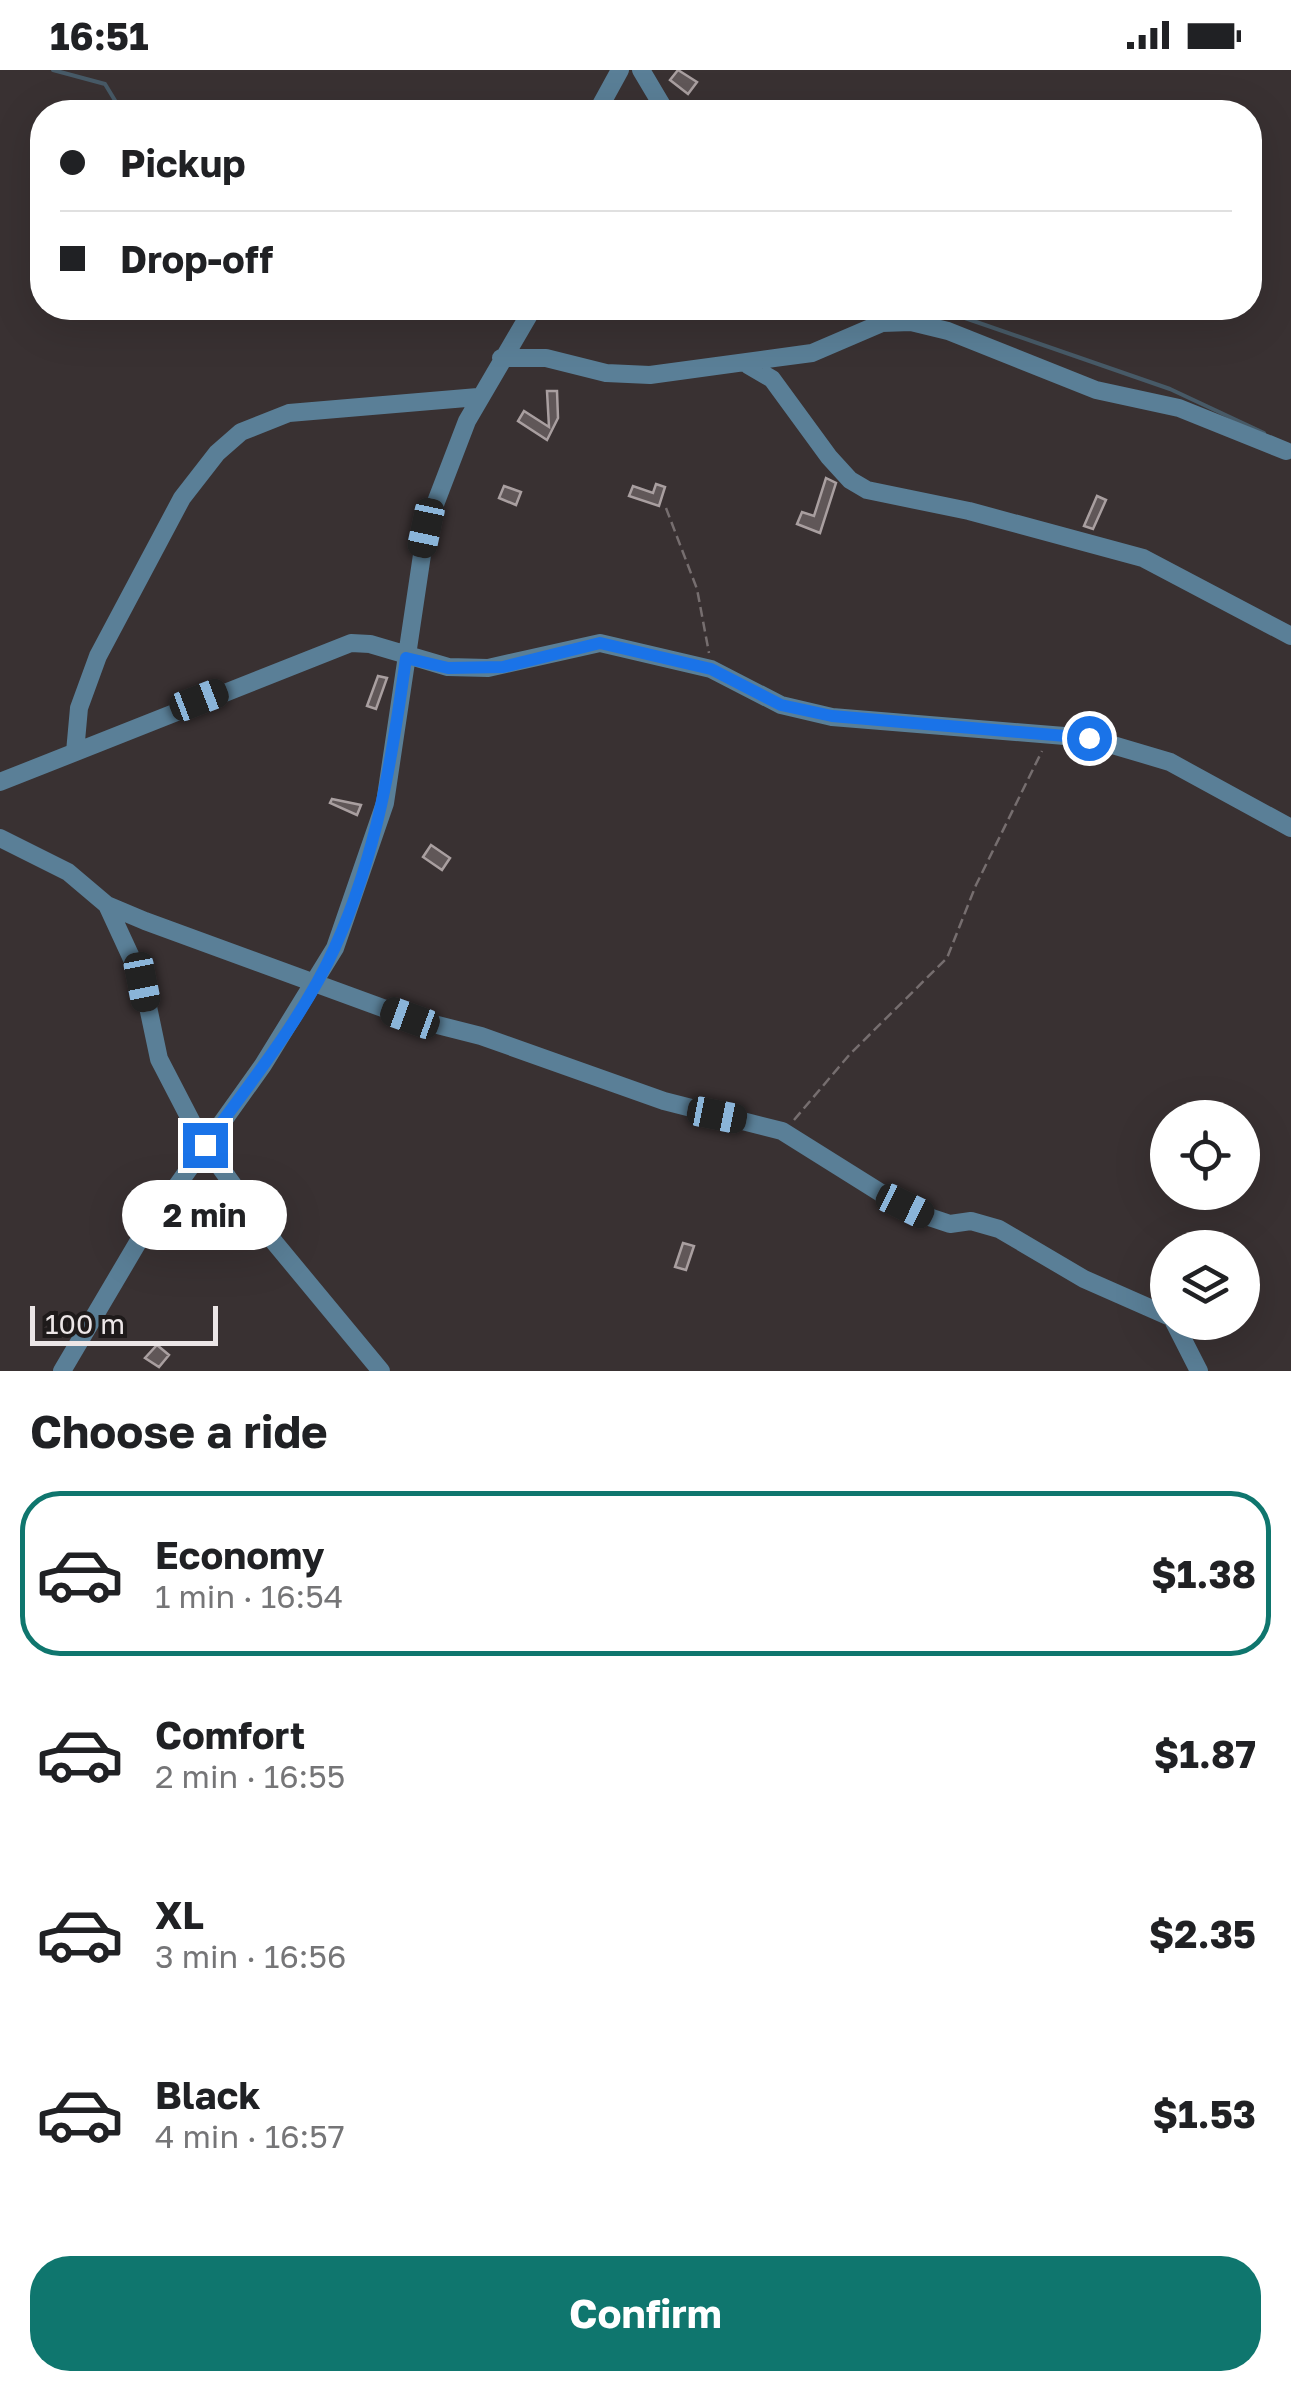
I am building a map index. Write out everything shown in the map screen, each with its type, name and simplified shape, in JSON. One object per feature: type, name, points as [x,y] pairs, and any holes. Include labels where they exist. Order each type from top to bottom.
[{"type":"street","points":[[604,100],[620,70]]},
{"type":"street","points":[[640,70],[659,100]]},
{"type":"street","points":[[63,1370],[144,1232],[316,981],[352,903],[385,803],[426,528],[478,397],[525,320]]},
{"type":"street","points":[[500,358],[546,358],[628,375],[748,365],[830,348],[882,322],[911,322],[948,331],[1096,390],[1179,408],[1286,451]]},
{"type":"street","points":[[748,365],[772,379],[830,457],[850,480],[867,490],[1132,554],[1291,636]]},
{"type":"street","points":[[74,752],[79,708],[98,656],[182,498],[217,453],[242,432],[289,414],[478,397]]},
{"type":"street","points":[[0,782],[351,643],[370,644],[448,668],[503,667],[600,643],[711,669],[781,705],[832,716],[1051,734],[1134,748],[1170,762],[1291,828]]},
{"type":"street","points":[[0,838],[68,872],[107,905],[410,1018],[481,1036],[641,1094],[782,1132],[916,1211],[950,1224],[971,1221],[999,1229],[1084,1279],[1150,1308]]},
{"type":"street","points":[[107,905],[142,982],[158,1060],[205,1145],[275,1243],[381,1371]]},
{"type":"street","points":[[1183,1340],[1199,1371]]},
{"type":"path","points":[[666,508],[701,602],[711,669]]},
{"type":"path","points":[[782,1132],[850,1054],[947,958],[976,884],[1051,734]]},
{"type":"building","points":[[678,70],[697,82],[688,94],[670,80]]},
{"type":"building","points":[[547,391],[557,391],[558,418],[547,440],[518,421],[524,411],[549,427]]},
{"type":"building","points":[[826,478],[836,483],[820,533],[797,524],[802,512],[814,516]]},
{"type":"building","points":[[656,484],[665,487],[659,506],[629,496],[633,486],[653,493]]},
{"type":"building","points":[[504,486],[521,492],[516,505],[499,498]]},
{"type":"building","points":[[1097,496],[1106,500],[1093,529],[1084,526]]},
{"type":"building","points":[[378,676],[387,678],[376,709],[367,706]]},
{"type":"building","points":[[332,799],[361,805],[357,815],[330,803]]},
{"type":"building","points":[[431,845],[450,858],[442,870],[423,857]]},
{"type":"building","points":[[683,1243],[694,1246],[686,1270],[675,1267]]},
{"type":"building","points":[[157,1345],[169,1355],[159,1367],[145,1358]]},
{"type":"waterway","points":[[53,70],[105,84],[115,100]]},
{"type":"waterway","points":[[971,320],[1170,389],[1264,433]]},
{"type":"route","points":[[205,1145],[263,1065],[335,948],[385,803],[406,658],[448,668],[503,667],[582,644],[600,643],[711,669],[781,705],[832,716],[910,726],[1089,738]]}]
